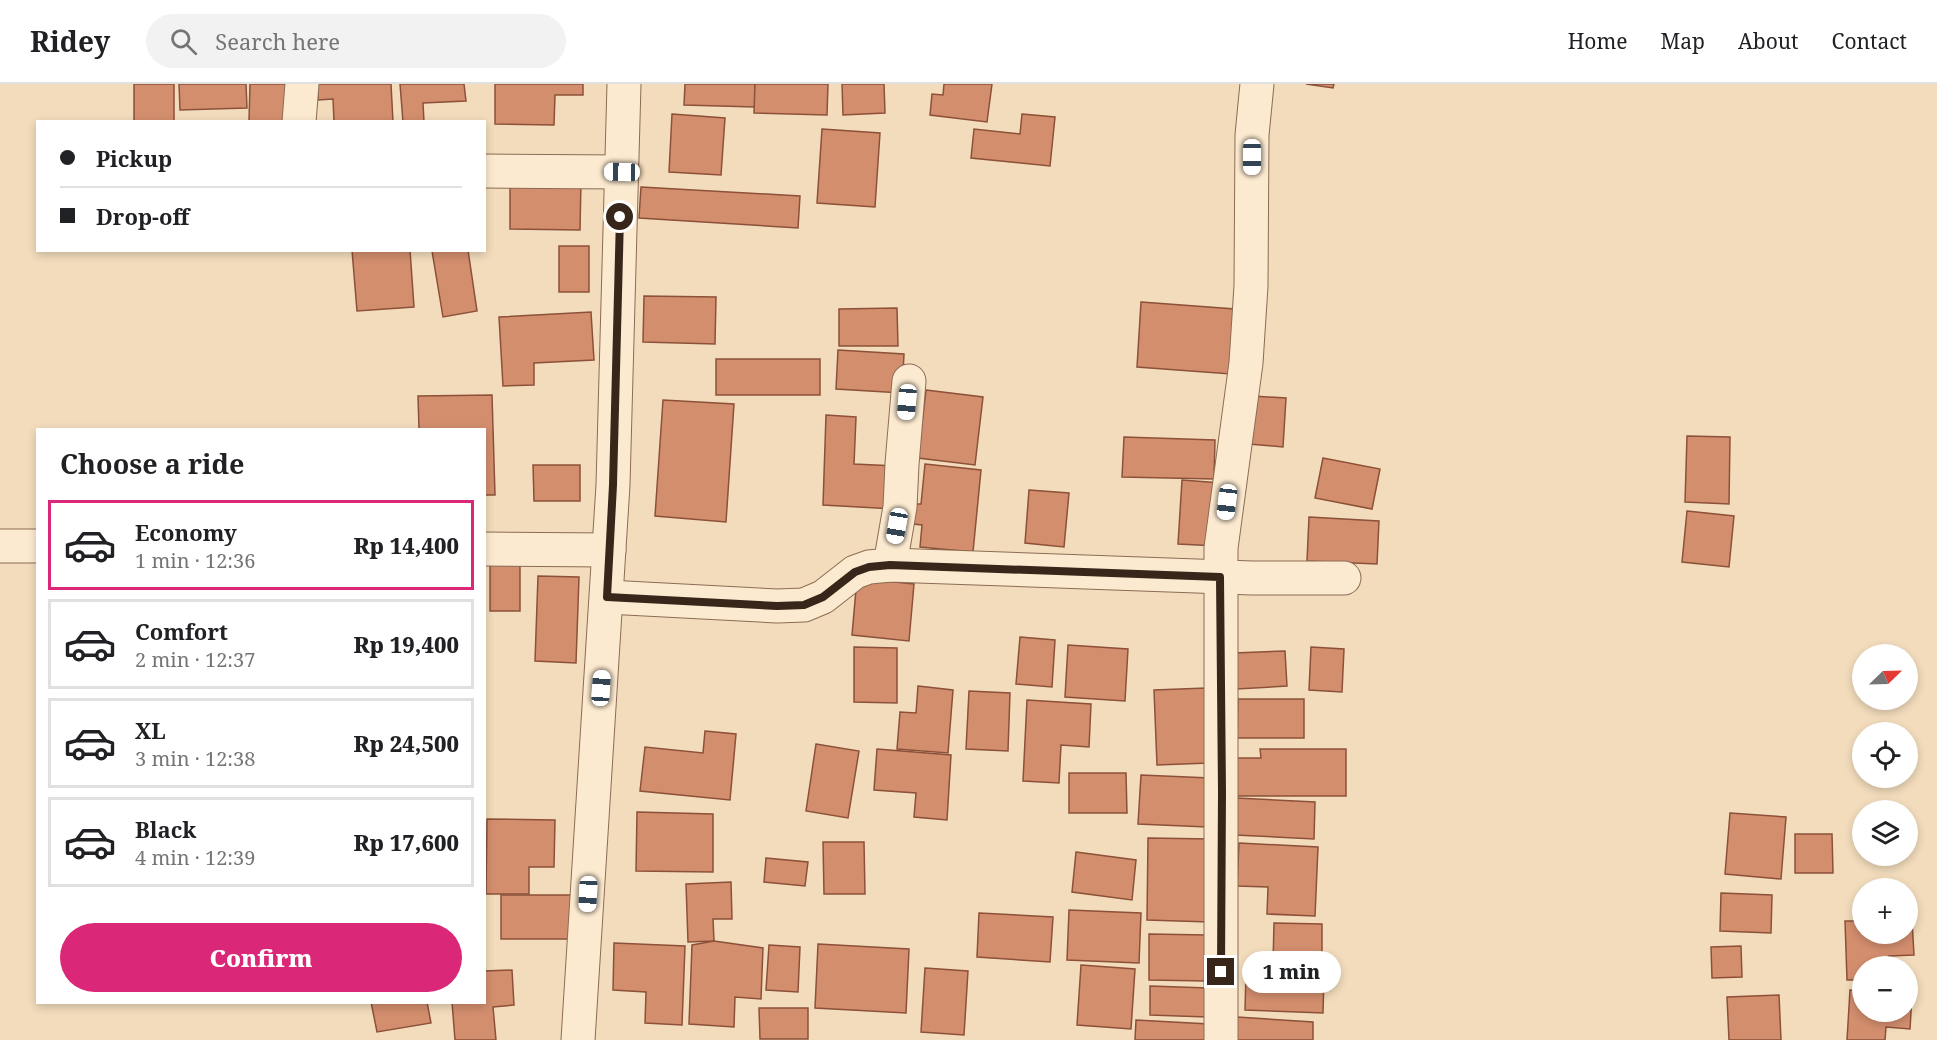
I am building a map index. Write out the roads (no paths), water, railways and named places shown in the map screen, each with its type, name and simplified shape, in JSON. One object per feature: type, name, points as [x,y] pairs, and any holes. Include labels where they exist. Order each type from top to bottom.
[{"type":"street","points":[[299,120],[302,84]]},
{"type":"street","points":[[578,1040],[613,485],[624,84]]},
{"type":"street","points":[[1221,1040],[1221,548],[1246,363],[1251,286],[1252,135],[1257,84]]},
{"type":"street","points":[[486,171],[622,172]]},
{"type":"street","points":[[890,565],[900,507],[909,381]]},
{"type":"street","points":[[0,546],[36,546]]},
{"type":"street","points":[[486,549],[609,550]]},
{"type":"street","points":[[607,597],[777,606],[804,605],[823,597],[855,572],[869,567],[890,565],[1220,577],[1344,578]]}]
